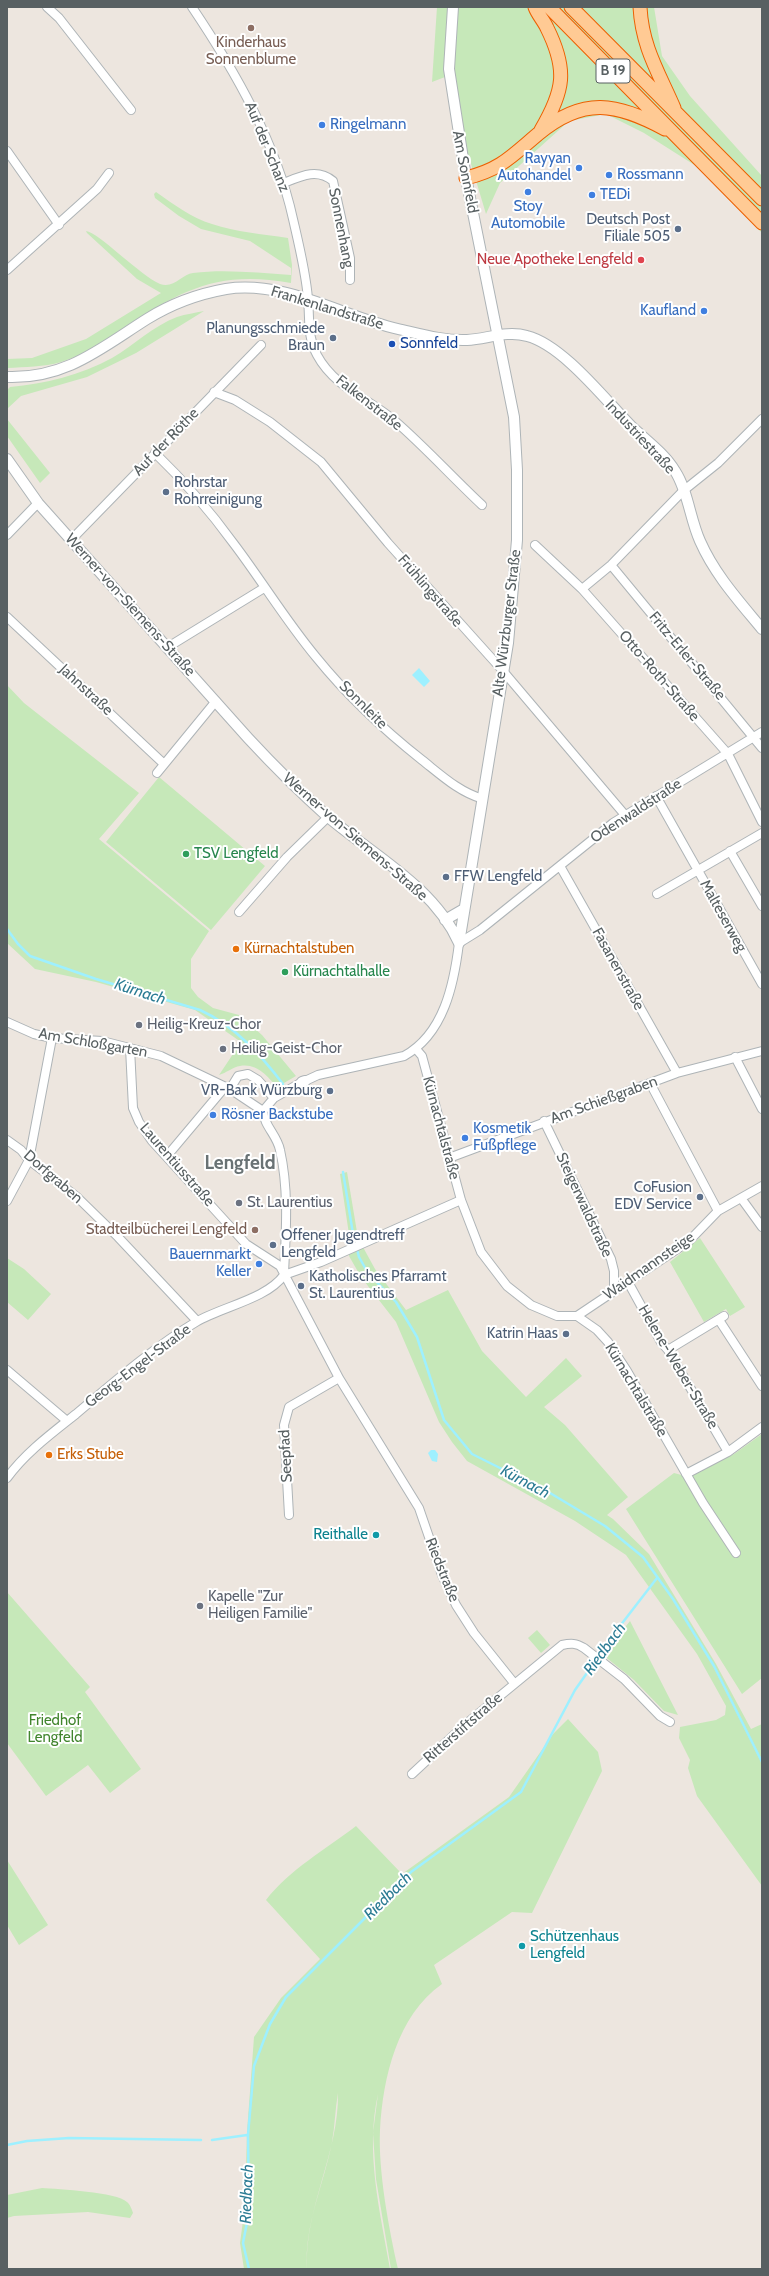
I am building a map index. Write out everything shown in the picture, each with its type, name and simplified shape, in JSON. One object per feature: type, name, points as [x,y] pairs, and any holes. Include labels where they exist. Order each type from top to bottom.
[{"type":"highway","points":[[535,7],[557,51],[561,70],[560,94],[539,133]]},
{"type":"highway","name":"B 19","points":[[549,7],[762,222]]},
{"type":"highway","name":"B 19","points":[[571,7],[677,116],[762,199]]},
{"type":"highway","points":[[640,7],[641,30],[650,57],[677,116]]},
{"type":"highway","points":[[466,178],[485,174],[499,167],[539,133],[570,114],[588,108],[606,107],[625,110],[677,136]]},
{"type":"street","points":[[47,7],[59,18],[131,110]]},
{"type":"street","name":"Auf der Schanz","points":[[192,7],[222,52],[242,88],[284,183],[293,218],[308,300]]},
{"type":"street","name":"Am Sonnfeld","points":[[453,7],[448,69],[466,178],[497,336]]},
{"type":"street","points":[[7,151],[59,224]]},
{"type":"street","points":[[7,270],[97,189],[110,173]]},
{"type":"street","name":"Sonnenhang","points":[[284,183],[308,174],[326,176],[333,181],[350,258],[350,280]]},
{"type":"street","name":"Frankenlandstraße","points":[[7,377],[43,373],[79,362],[115,342],[148,318],[187,299],[227,289],[250,288],[268,290],[308,300],[396,328],[446,339],[465,340],[497,336]]},
{"type":"street","name":"Falkenstraße","points":[[308,300],[309,338],[317,356],[329,371],[349,390],[396,422],[482,505]]},
{"type":"street","name":"Industriestraße","points":[[497,336],[514,334],[528,336],[551,347],[584,376],[675,470],[700,540],[718,575],[762,629]]},
{"type":"street","name":"Alte Würzburger Straße","points":[[459,943],[503,671],[514,592],[517,540],[517,464],[514,417],[497,336]]},
{"type":"street","name":"Auf der Röthe","points":[[72,540],[155,452],[261,345]]},
{"type":"street","name":"Frühlingstraße","points":[[214,392],[235,400],[270,422],[321,462],[455,619],[503,671],[625,815]]},
{"type":"street","points":[[582,589],[611,565],[683,491],[718,463],[762,419]]},
{"type":"street","name":"Sonnleite","points":[[155,452],[206,508],[234,544],[264,588],[316,658],[365,709],[405,747],[451,783],[472,796],[482,799]]},
{"type":"street","name":"Werner-von-Siemens-Straße","points":[[7,460],[38,503],[280,772],[328,816],[394,867],[426,897],[445,920],[459,943]]},
{"type":"street","points":[[7,535],[38,503]]},
{"type":"street","name":"Otto-Roth-Straße","points":[[535,545],[582,589],[728,754],[762,822]]},
{"type":"street","name":"Fritz-Erler-Straße","points":[[611,565],[758,734],[762,748]]},
{"type":"street","points":[[168,647],[264,588]]},
{"type":"street","name":"Jahnstraße","points":[[7,616],[164,764]]},
{"type":"street","points":[[157,773],[216,701]]},
{"type":"street","name":"Odenwaldstraße","points":[[459,943],[480,930],[625,815],[728,754],[758,734]]},
{"type":"street","name":"Malteserweg","points":[[656,796],[762,984]]},
{"type":"street","points":[[239,912],[288,857],[328,816]]},
{"type":"street","name":"Malteserweg","points":[[657,894],[697,869],[762,833]]},
{"type":"street","points":[[730,851],[762,906]]},
{"type":"street","name":"Fasanenstraße","points":[[560,866],[677,1073]]},
{"type":"street","points":[[445,920],[464,909]]},
{"type":"street","points":[[284,1276],[286,1212],[284,1167],[280,1148],[272,1131],[264,1121],[263,1111],[274,1098],[318,1075],[404,1056],[416,1049],[438,1022],[446,1004],[456,963],[459,943]]},
{"type":"street","name":"Am Schloßgarten","points":[[7,1022],[34,1034],[52,1038],[102,1042],[161,1056],[227,1088],[263,1111]]},
{"type":"street","points":[[7,1201],[29,1160],[52,1038]]},
{"type":"street","name":"Laurentiusstraße","points":[[130,1048],[133,1108],[139,1122],[152,1140],[246,1244],[280,1266],[284,1276]]},
{"type":"street","name":"Kürnachtalstraße","points":[[416,1049],[422,1056],[461,1200],[482,1252],[507,1286],[531,1305],[557,1316],[577,1316],[597,1330],[608,1342],[627,1371],[686,1474],[736,1553]]},
{"type":"street","name":"Am Schießgraben","points":[[449,1158],[544,1121],[677,1073],[762,1051]]},
{"type":"street","points":[[735,1057],[762,1109]]},
{"type":"street","points":[[167,1156],[238,1076],[248,1074],[258,1080],[274,1098]]},
{"type":"street","points":[[650,1083],[718,1211]]},
{"type":"street","name":"Steigerwaldstraße","points":[[544,1121],[611,1259],[614,1271],[614,1291]]},
{"type":"street","name":"Dorfgraben","points":[[7,1140],[21,1150],[29,1160],[77,1197],[113,1232],[197,1321]]},
{"type":"street","name":"Waidmannsteige","points":[[577,1316],[689,1241],[718,1211],[762,1186]]},
{"type":"street","points":[[741,1198],[762,1227]]},
{"type":"street","name":"Georg-Engel-Straße","points":[[7,1478],[37,1446],[116,1380],[197,1321],[244,1302],[279,1282],[284,1276],[352,1249],[461,1200]]},
{"type":"street","name":"Riedstraße","points":[[284,1276],[339,1378],[419,1508],[442,1575],[456,1605],[474,1633],[514,1684]]},
{"type":"street","name":"Helene-Weber-Straße","points":[[628,1282],[661,1342],[668,1350],[728,1452]]},
{"type":"street","points":[[668,1350],[721,1318],[762,1386]]},
{"type":"street","points":[[7,1370],[67,1421]]},
{"type":"street","name":"Seepfad","points":[[289,1515],[284,1425],[285,1415],[289,1407],[339,1378]]},
{"type":"street","points":[[686,1474],[728,1452],[762,1427]]},
{"type":"street","points":[[514,1684],[562,1645],[578,1644],[624,1679],[660,1716],[670,1722]]},
{"type":"street","name":"Ritterstiftstraße","points":[[412,1774],[514,1684]]},
{"type":"green space","points":[[437,7],[654,7],[662,56],[690,96],[762,176],[762,233],[696,166],[644,133],[606,114],[569,121],[500,183],[486,214],[445,77],[432,82]]},
{"type":"green space","points":[[156,192],[190,214],[212,224],[240,231],[288,238],[292,265],[291,283],[243,279],[223,281],[203,286],[165,302],[94,347],[70,359],[48,365],[7,368],[7,359],[32,358],[86,339],[161,293],[137,279],[86,231],[92,233],[160,284],[170,285],[193,273],[217,271],[291,275],[291,268],[250,241],[201,229],[179,216],[155,198],[154,194]]},
{"type":"green space","points":[[204,311],[136,353],[87,377],[21,396],[7,409],[7,390],[10,387],[36,384],[62,378],[88,369],[112,358],[152,330],[168,321],[180,316]]},
{"type":"green space","points":[[7,419],[50,473],[40,483],[7,436]]},
{"type":"green space","points":[[7,685],[24,703],[139,793],[99,839],[209,931],[191,959],[191,988],[198,997],[213,1008],[239,1015],[262,1035],[296,1076],[277,1087],[261,1071],[252,1066],[237,1067],[219,1075],[241,1042],[195,1010],[96,982],[35,969],[7,943]]},
{"type":"green space","name":"TSV Lengfeld","points":[[159,777],[265,866],[211,930],[106,842]]},
{"type":"green space","points":[[347,1172],[358,1238],[375,1269],[406,1310],[448,1290],[482,1351],[526,1397],[566,1358],[582,1376],[544,1407],[565,1425],[628,1497],[607,1515],[649,1554],[716,1664],[751,1729],[762,1724],[762,1886],[697,1796],[688,1768],[690,1760],[679,1738],[680,1727],[716,1720],[725,1715],[726,1706],[697,1654],[626,1555],[575,1521],[467,1461],[452,1442],[439,1422],[396,1322],[361,1277],[349,1256],[350,1241],[340,1174]]},
{"type":"green space","points":[[700,1238],[745,1307],[730,1316],[726,1309],[704,1322],[670,1262]]},
{"type":"green space","points":[[7,1258],[24,1269],[51,1294],[28,1320],[7,1302]]},
{"type":"green space","points":[[762,1434],[762,1678],[742,1694],[626,1509],[674,1473],[689,1477],[734,1454]]},
{"type":"green space","name":"Friedhof Lengfeld","points":[[7,1592],[90,1687],[85,1692],[141,1769],[110,1793],[88,1765],[46,1796],[7,1743]]},
{"type":"green space","points":[[630,1621],[678,1715],[664,1711],[634,1680],[603,1655]]},
{"type":"green space","points":[[537,1630],[550,1645],[541,1653],[528,1638]]},
{"type":"green space","points":[[568,1719],[598,1752],[602,1771],[532,1913],[512,1912],[434,1965],[442,1984],[427,1997],[414,2013],[403,2030],[395,2049],[385,2089],[380,2130],[380,2146],[382,2181],[398,2269],[391,2269],[376,2179],[373,2135],[375,2182],[390,2269],[244,2269],[240,2243],[245,2206],[247,2132],[254,2037],[281,1998],[320,1959],[266,1900],[275,1889],[297,1869],[356,1826],[402,1874],[509,1797],[553,1734]],"holes":[[[338,2093],[337,2115],[333,2137],[336,2105]],[[378,2094],[374,2129],[374,2116]],[[311,2225],[307,2269],[309,2236]]]},
{"type":"green space","points":[[7,1860],[48,1925],[19,1945],[7,1925]]},
{"type":"green space","points":[[42,2188],[100,2193],[112,2196],[127,2202],[133,2213],[130,2218],[88,2212],[14,2216],[7,2218],[7,2195]]},
{"type":"water","points":[[419,668],[430,681],[424,687],[412,675]]},
{"type":"water","points":[[431,1450],[435,1450],[438,1454],[437,1462],[432,1461],[428,1453]]},
{"type":"waterway","name":"Kürnach","points":[[7,929],[18,944],[30,956],[96,979],[200,1010],[213,1017],[246,1042],[283,1084]]},
{"type":"waterway","name":"Kürnach","points":[[343,1172],[353,1234],[359,1257],[368,1273],[396,1302],[417,1337],[444,1420],[472,1454],[550,1493],[605,1526],[643,1557],[673,1599],[714,1666],[762,1762]]},
{"type":"waterway","name":"Riedbach","points":[[249,2269],[243,2243],[249,2212],[248,2135],[254,2066],[270,2024],[286,1997],[411,1872],[521,1792],[575,1690],[620,1626],[657,1578]]},
{"type":"waterway","points":[[212,2140],[247,2135]]},
{"type":"waterway","points":[[7,2145],[27,2141],[69,2138],[201,2140]]},
{"type":"place","name":"Kinderhaus Sonnenblume","points":[[251,28]]},
{"type":"place","name":"Ringelmann","points":[[322,125]]},
{"type":"place","name":"Rayyan Autohandel","points":[[579,168]]},
{"type":"place","name":"Rossmann","points":[[609,175]]},
{"type":"place","name":"Stoy Automobile","points":[[528,192]]},
{"type":"place","name":"TEDi","points":[[592,195]]},
{"type":"place","name":"Deutsch Post Filiale 505","points":[[678,229]]},
{"type":"place","name":"Neue Apotheke Lengfeld","points":[[641,260]]},
{"type":"place","name":"Kaufland","points":[[704,311]]},
{"type":"place","name":"Planungsschmiede Braun","points":[[333,338]]},
{"type":"place","name":"Sonnfeld","points":[[392,344]]},
{"type":"place","name":"Rohrstar Rohrreinigung","points":[[166,492]]},
{"type":"place","name":"TSV Lengfeld","points":[[186,854]]},
{"type":"place","name":"FFW Lengfeld","points":[[446,877]]},
{"type":"place","name":"Kürnachtalstuben","points":[[236,949]]},
{"type":"place","name":"Kürnachtalhalle","points":[[285,972]]},
{"type":"place","name":"Heilig-Kreuz-Chor","points":[[139,1025]]},
{"type":"place","name":"Heilig-Geist-Chor","points":[[223,1049]]},
{"type":"place","name":"VR-Bank Würzburg","points":[[330,1091]]},
{"type":"place","name":"Rösner Backstube","points":[[213,1115]]},
{"type":"place","name":"Kosmetik Fußpflege","points":[[465,1138]]},
{"type":"place","name":"CoFusion EDV Service","points":[[700,1197]]},
{"type":"place","name":"St. Laurentius","points":[[239,1203]]},
{"type":"place","name":"Stadteilbücherei Lengfeld","points":[[255,1230]]},
{"type":"place","name":"Offener Jugendtreff Lengfeld","points":[[273,1245]]},
{"type":"place","name":"Bauernmarkt Keller","points":[[259,1264]]},
{"type":"place","name":"Katholisches Pfarramt St. Laurentius","points":[[301,1286]]},
{"type":"place","name":"Katrin Haas","points":[[566,1334]]},
{"type":"place","name":"Erks Stube","points":[[49,1455]]},
{"type":"place","name":"Reithalle","points":[[376,1535]]},
{"type":"place","name":"Kapelle \"Zur Heiligen Familie\"","points":[[200,1606]]},
{"type":"place","name":"Schützenhaus Lengfeld","points":[[522,1946]]},
{"type":"district","name":"Lengfeld","points":[[240,1163]]}]
